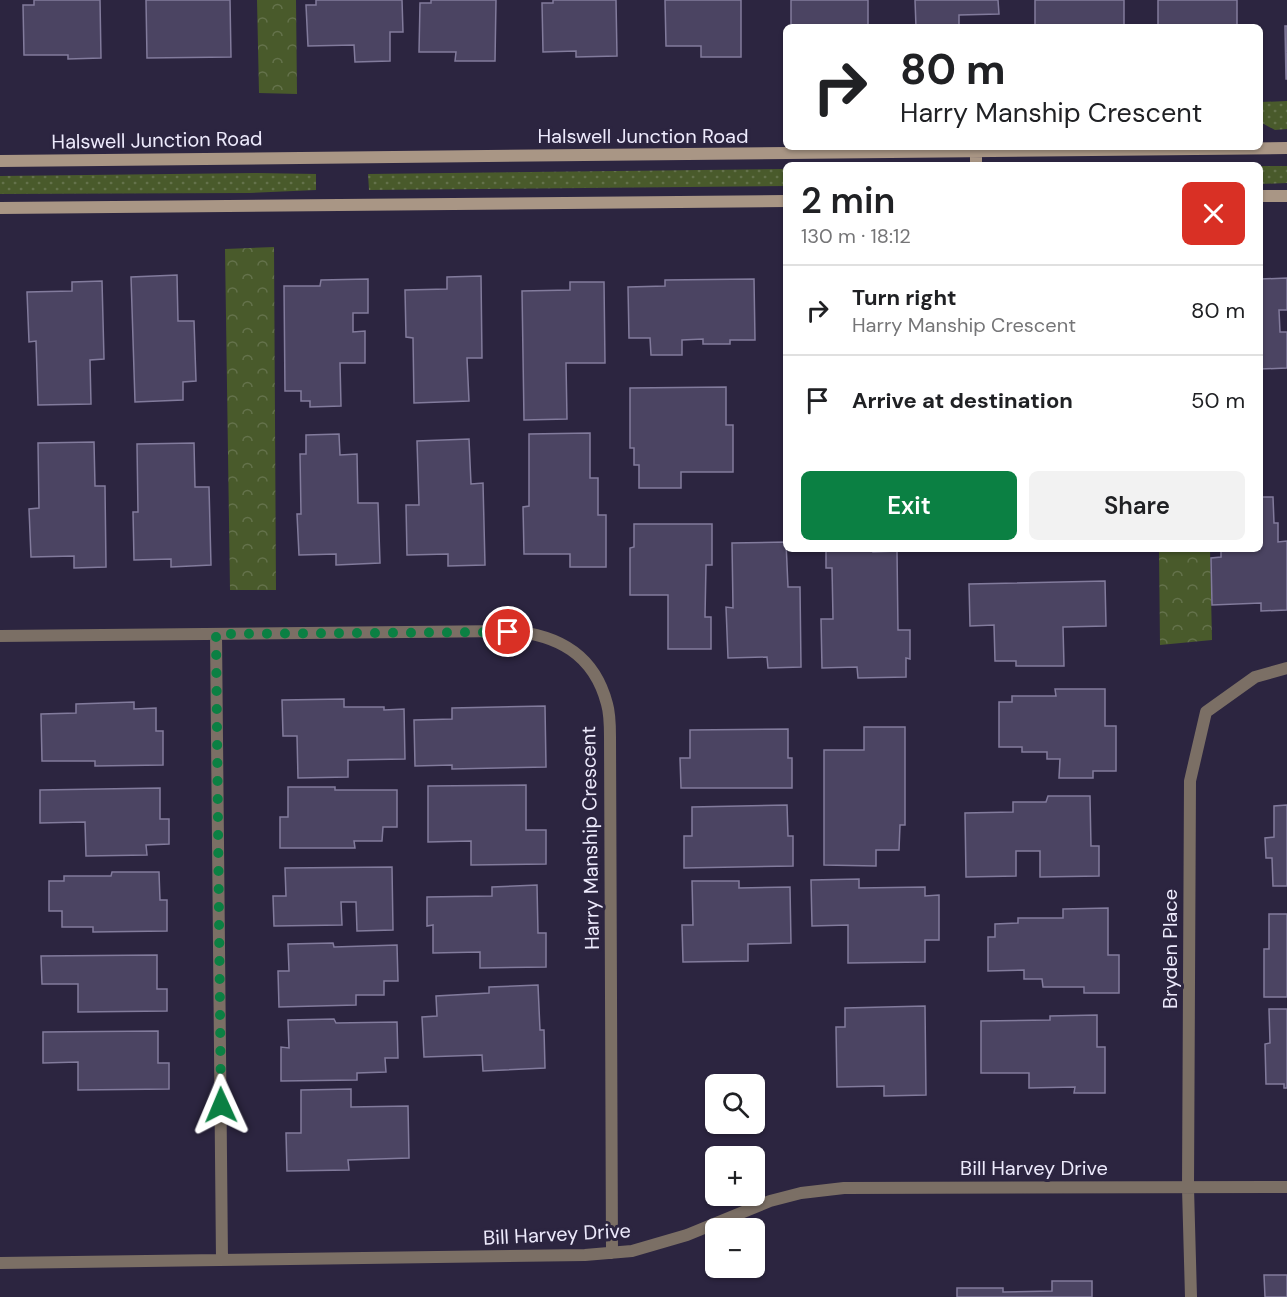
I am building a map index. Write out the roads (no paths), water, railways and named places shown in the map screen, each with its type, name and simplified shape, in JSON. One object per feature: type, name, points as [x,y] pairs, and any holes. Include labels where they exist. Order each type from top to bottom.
[{"type":"main road","name":"Halswell Junction Road","points":[[1263,149],[1287,148]]},
{"type":"main road","name":"Halswell Junction Road","points":[[0,161],[976,159],[1230,150]]},
{"type":"main road","points":[[1263,196],[1287,196]]},
{"type":"main road","points":[[0,208],[783,201]]},
{"type":"street","name":"Harry Manship Crescent","points":[[0,636],[526,632],[544,636],[565,646],[583,660],[598,679],[608,705],[610,737],[612,1253]]},
{"type":"street","points":[[216,634],[222,1260]]},
{"type":"street","name":"Bryden Place","points":[[1191,1297],[1188,1188],[1190,781],[1206,712],[1255,677],[1287,668]]},
{"type":"street","name":"Bill Harvey Drive","points":[[0,1263],[585,1256],[632,1251],[687,1235],[770,1202],[801,1193],[844,1188],[1287,1187]]}]
